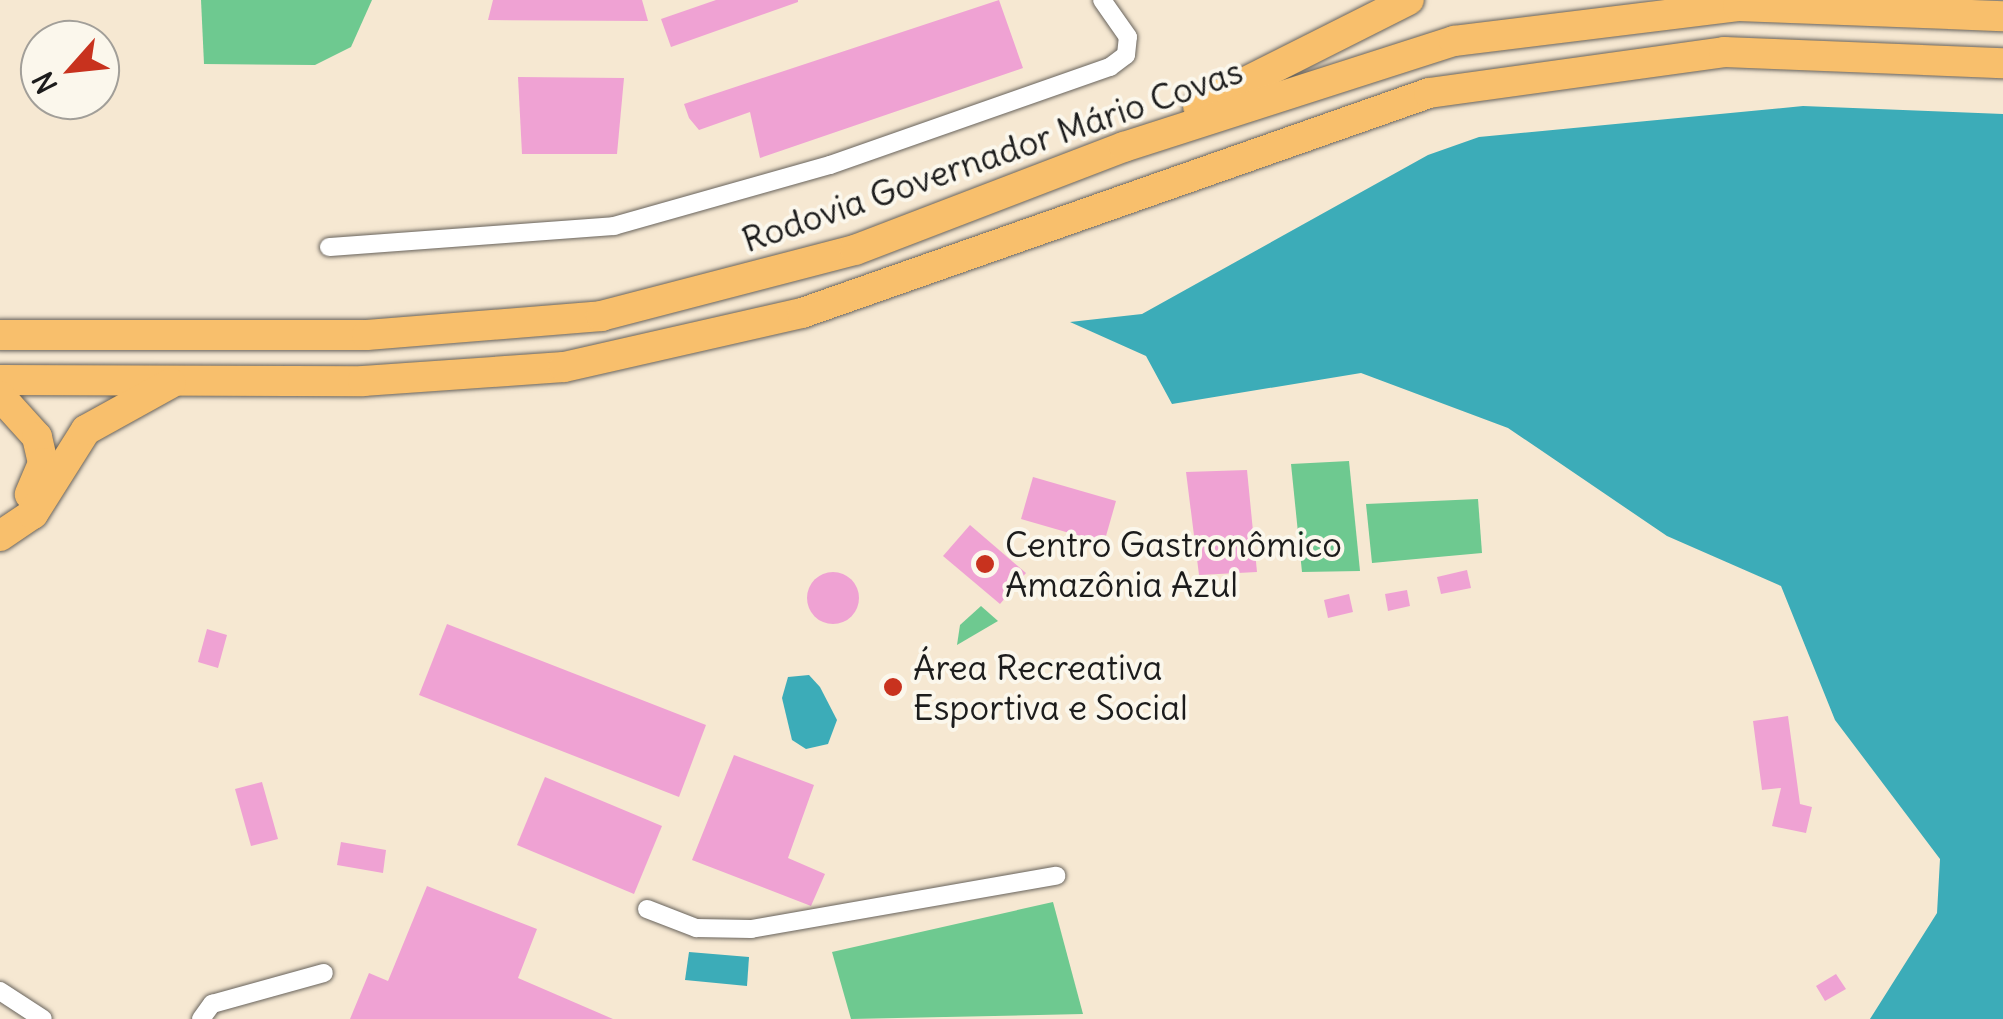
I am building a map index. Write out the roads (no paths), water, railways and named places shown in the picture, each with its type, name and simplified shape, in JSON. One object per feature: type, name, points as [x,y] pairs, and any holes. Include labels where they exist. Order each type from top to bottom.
[{"type":"highway","points":[[1124,147],[1410,0]]},
{"type":"highway","name":"Rodovia Governador Mário Covas","points":[[0,336],[367,335],[601,316],[854,250],[1124,147],[1370,64],[1530,27],[1738,6],[2003,16]]},
{"type":"highway","points":[[0,380],[174,382],[504,373],[730,333],[887,286],[1365,110],[1460,87],[1724,52],[2003,63]]},
{"type":"highway","points":[[0,536],[33,514],[86,430],[174,382]]},
{"type":"highway","points":[[0,396],[29,422],[43,463],[29,496],[0,523]]},
{"type":"street","points":[[329,247],[614,226],[830,165],[1110,67],[1126,55],[1128,37],[1102,0]]},
{"type":"street","points":[[647,909],[696,928],[751,929],[1056,876]]},
{"type":"street","points":[[201,1019],[212,1004],[324,973]]},
{"type":"street","points":[[0,990],[43,1019]]},
{"type":"water","points":[[1803,106],[2003,114],[2003,1019],[1870,1019],[1937,913],[1940,859],[1835,720],[1781,586],[1667,536],[1508,428],[1361,373],[1172,404],[1146,356],[1070,322],[1142,314],[1428,155],[1479,137]]},
{"type":"water","points":[[809,675],[820,687],[837,720],[828,744],[806,749],[792,740],[782,698],[788,677]]},
{"type":"water","points":[[689,952],[749,957],[747,986],[685,980]]},
{"type":"place","name":"Centro Gastronômico Amazônia Azul","points":[[985,564]]},
{"type":"place","name":"Área Recreativa Esportiva e Social","points":[[893,687]]}]
